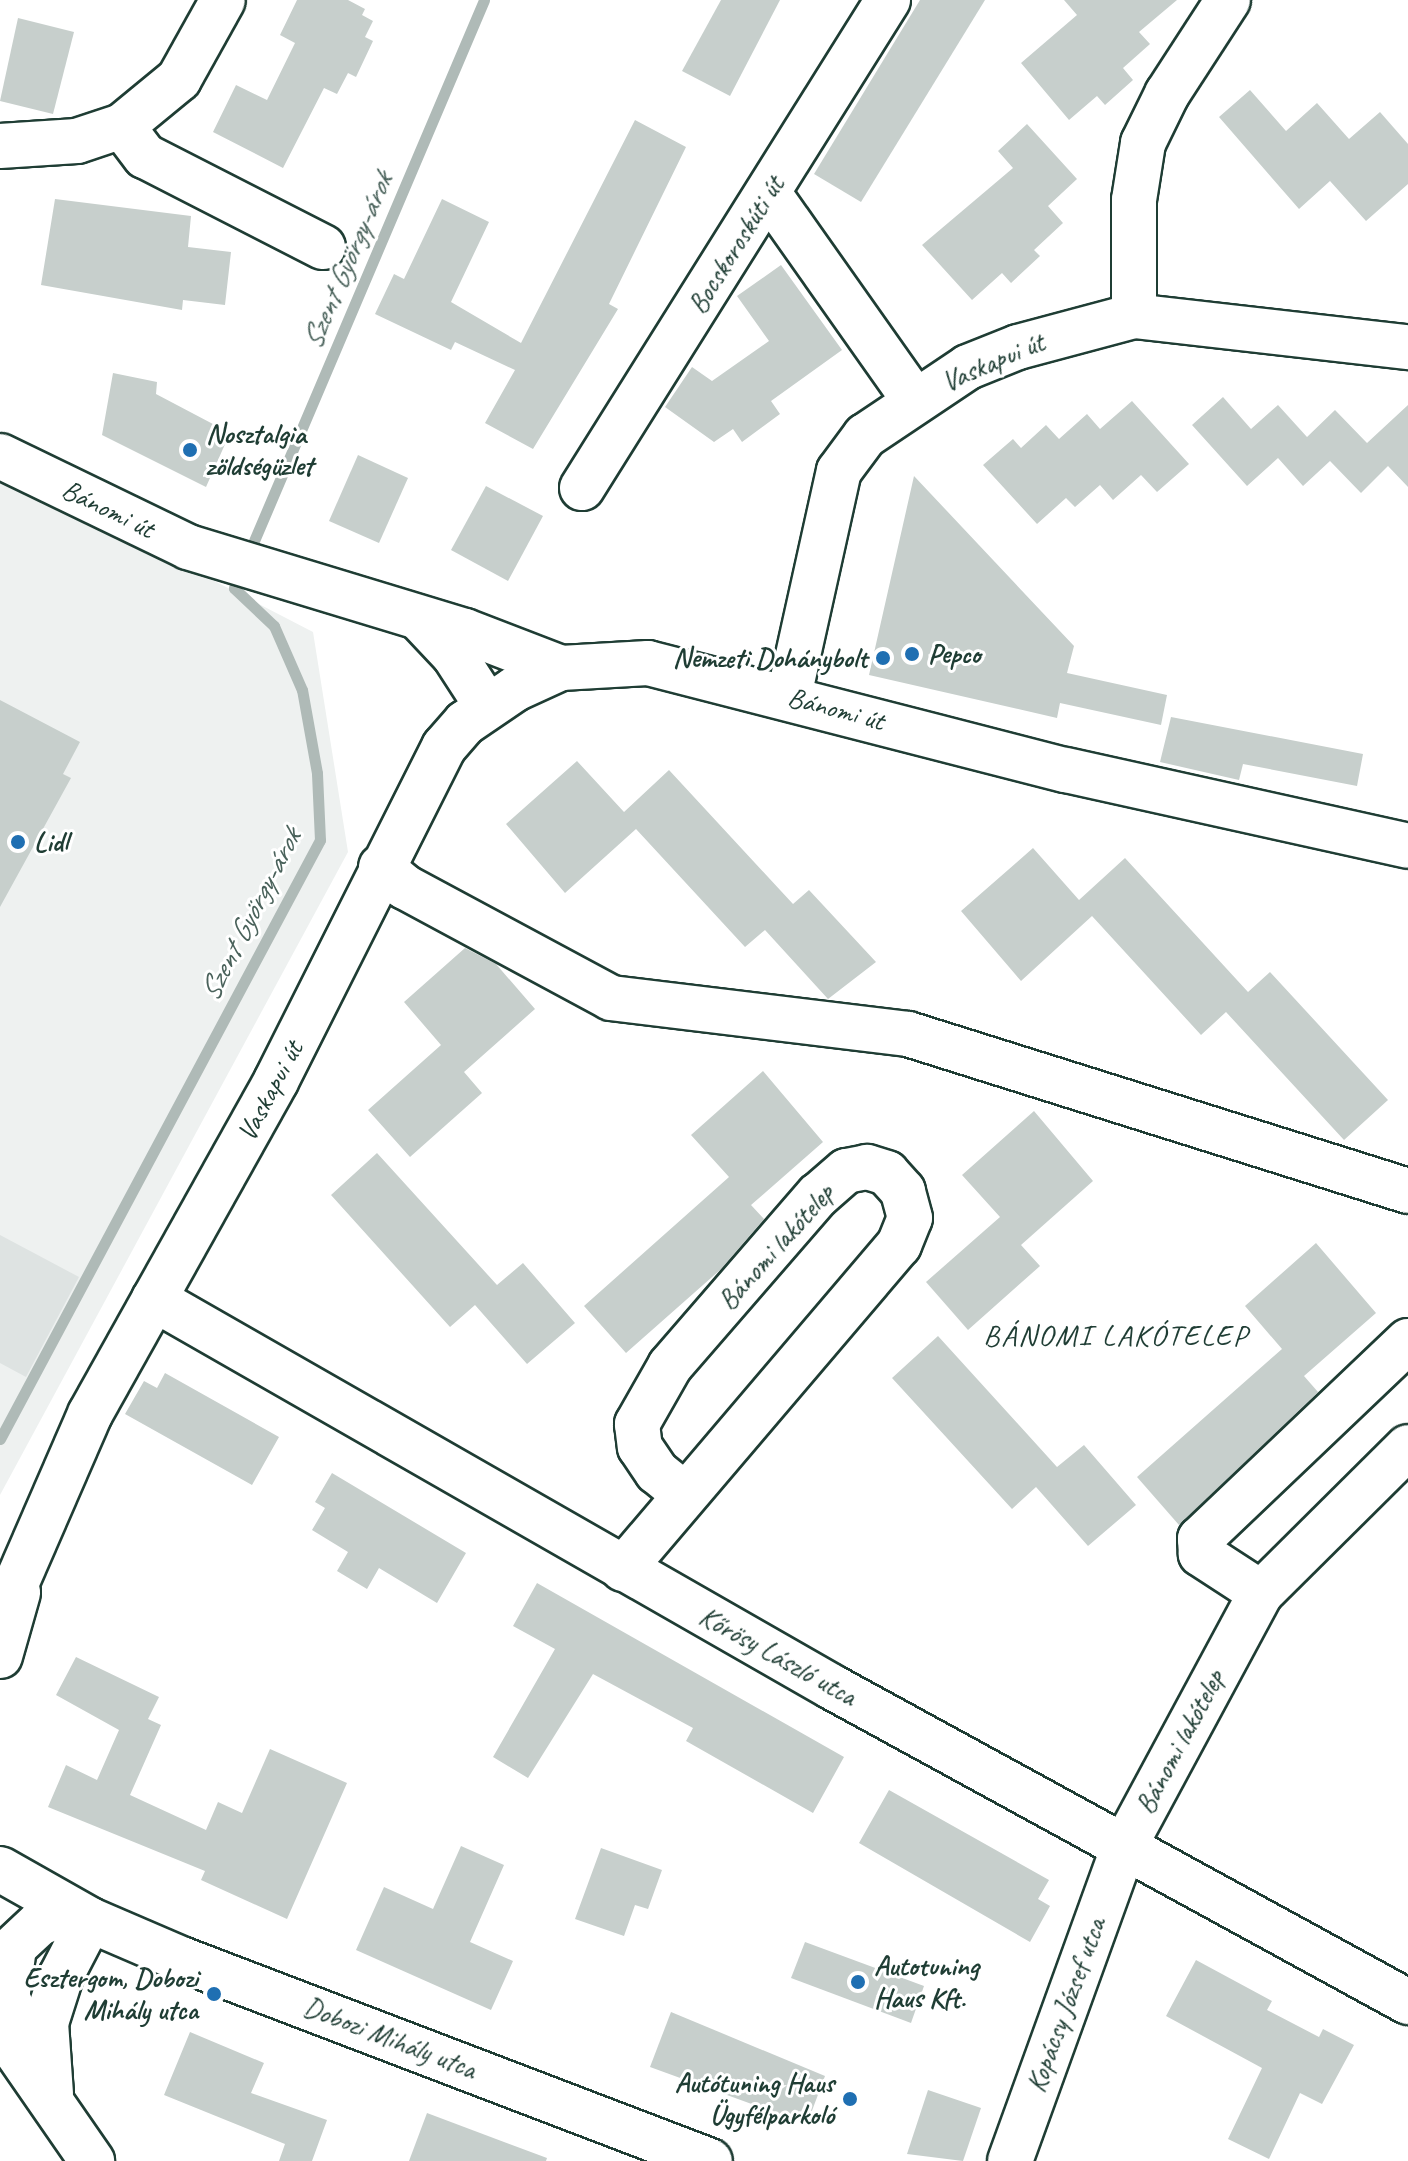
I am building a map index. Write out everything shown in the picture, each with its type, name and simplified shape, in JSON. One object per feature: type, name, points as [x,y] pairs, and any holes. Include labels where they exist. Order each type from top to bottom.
[{"type":"street","points":[[0,146],[77,141],[122,126],[179,79],[223,0]]},
{"type":"street","name":"Bocskoroskúti út","points":[[582,488],[888,0]]},
{"type":"street","points":[[1134,316],[1134,200],[1143,143],[1167,94],[1228,0]]},
{"type":"street","points":[[122,126],[145,156],[323,247]]},
{"type":"street","points":[[769,194],[913,398]]},
{"type":"street","name":"Vaskapui út","points":[[789,696],[836,477],[865,436],[913,398],[1018,347],[1134,316],[1407,348]]},
{"type":"street","name":"Bánomi út","points":[[0,456],[132,522],[218,556],[419,618],[561,668],[648,663],[789,696],[1066,770],[1408,846]]},
{"type":"street","points":[[419,618],[454,655],[487,706]]},
{"type":"street","name":"Vaskapui út","points":[[0,1621],[90,1414],[276,1081],[444,747],[487,706],[561,668]]},
{"type":"street","points":[[381,867],[405,887],[611,998],[908,1034],[1408,1191]]},
{"type":"street","name":"Bánomi lakótelep","points":[[623,1569],[899,1245],[910,1218],[903,1191],[887,1173],[867,1167],[846,1171],[818,1195],[670,1366],[637,1424],[640,1447],[657,1472],[685,1495]]},
{"type":"street","name":"Kőrösy László utca","points":[[154,1299],[623,1569],[1123,1849],[1408,2002]]},
{"type":"street","points":[[1261,1593],[1201,1554],[1200,1539],[1408,1341]]},
{"type":"street","name":"Bánomi lakótelep","points":[[1123,1849],[1261,1593],[1408,1447]]},
{"type":"street","name":"Vaskapui út","points":[[0,1656],[27,1560]]},
{"type":"street","name":"Kopácsy József utca","points":[[1010,2161],[1123,1849]]},
{"type":"street","name":"Dobozi Mihály utca","points":[[0,1869],[81,1916]]},
{"type":"street","name":"Dobozi Mihály utca","points":[[0,1884],[710,2161]]},
{"type":"street","points":[[51,2094],[46,2023],[81,1916],[40,1923],[14,1947],[2,2002],[51,2094],[92,2161]]},
{"type":"shaded area","points":[[0,470],[313,632],[348,852],[0,1495]]},
{"type":"shaded area","points":[[0,1235],[79,1277],[26,1377],[0,1363]]},
{"type":"building","points":[[297,0],[348,0],[365,9],[362,15],[373,21],[365,37],[373,41],[356,77],[348,73],[337,94],[324,88],[283,168],[213,132],[236,85],[267,100],[295,43],[280,35]]},
{"type":"building","points":[[721,0],[780,0],[730,96],[682,71]]},
{"type":"building","points":[[920,0],[985,0],[861,202],[814,174]]},
{"type":"building","points":[[1064,0],[1177,0],[1139,32],[1150,44],[1123,68],[1133,80],[1105,105],[1097,96],[1069,120],[1021,63],[1077,15]]},
{"type":"building","points":[[18,18],[74,32],[53,114],[0,101]]},
{"type":"building","points":[[1250,90],[1286,131],[1317,103],[1349,139],[1380,112],[1408,144],[1408,184],[1366,221],[1330,181],[1299,209],[1219,117]]},
{"type":"building","points":[[635,120],[686,147],[609,304],[618,309],[533,449],[485,423],[515,370],[455,342],[451,350],[375,314],[394,274],[404,279],[442,199],[489,222],[451,302],[521,343]]},
{"type":"building","points":[[1027,124],[1077,179],[1048,206],[1063,223],[1034,250],[1040,256],[1011,283],[1002,273],[972,300],[922,245],[1013,168],[998,151]]},
{"type":"building","points":[[55,199],[191,216],[188,247],[231,252],[225,305],[183,300],[182,310],[41,285]]},
{"type":"building","points":[[781,265],[842,350],[771,401],[780,414],[742,442],[733,429],[714,442],[665,407],[692,367],[712,381],[769,341],[737,296]]},
{"type":"building","points":[[113,373],[157,382],[156,394],[230,433],[206,487],[102,435]]},
{"type":"building","points":[[1223,397],[1251,429],[1278,405],[1307,437],[1335,410],[1367,443],[1408,405],[1408,487],[1388,466],[1361,493],[1330,461],[1303,486],[1278,458],[1247,486],[1192,425]]},
{"type":"building","points":[[1132,401],[1189,464],[1157,492],[1141,475],[1113,500],[1100,485],[1075,507],[1066,498],[1037,524],[983,465],[1013,439],[1021,448],[1046,425],[1059,439],[1087,414],[1100,429]]},
{"type":"building","points":[[358,455],[408,478],[379,543],[329,521]]},
{"type":"building","points":[[914,476],[1074,646],[1067,673],[1167,695],[1161,725],[1060,703],[1057,718],[869,675]]},
{"type":"building","points":[[486,486],[543,516],[508,581],[451,550]]},
{"type":"building","name":"Lidl","points":[[0,700],[80,742],[63,774],[71,778],[0,907]]},
{"type":"building","points":[[1171,717],[1363,754],[1357,786],[1243,764],[1239,780],[1160,762]]},
{"type":"building","points":[[577,761],[624,812],[669,770],[793,904],[809,890],[876,962],[828,999],[765,930],[745,947],[636,829],[565,893],[506,824]]},
{"type":"building","points":[[1033,848],[1079,900],[1125,858],[1248,992],[1270,972],[1388,1100],[1344,1140],[1226,1012],[1201,1035],[1092,916],[1021,981],[961,911]]},
{"type":"building","points":[[465,948],[496,964],[535,1009],[464,1072],[482,1093],[410,1157],[368,1110],[441,1045],[404,1002]]},
{"type":"building","points":[[763,1071],[823,1142],[751,1205],[764,1219],[720,1270],[626,1353],[584,1306],[729,1177],[691,1135]]},
{"type":"building","points":[[1034,1111],[1093,1181],[1021,1245],[1040,1266],[968,1330],[926,1282],[1000,1217],[962,1175]]},
{"type":"building","points":[[377,1153],[497,1285],[523,1263],[575,1323],[527,1364],[475,1305],[450,1327],[331,1195]]},
{"type":"building","points":[[1316,1243],[1376,1313],[1304,1376],[1318,1392],[1179,1525],[1137,1477],[1282,1349],[1245,1306]]},
{"type":"building","points":[[938,1336],[1057,1467],[1084,1445],[1136,1505],[1088,1546],[1036,1487],[1012,1509],[892,1378]]},
{"type":"building","points":[[165,1373],[279,1437],[252,1485],[125,1414],[144,1381],[157,1388]]},
{"type":"building","points":[[332,1473],[466,1553],[437,1603],[379,1568],[367,1589],[337,1571],[348,1552],[312,1530],[325,1508],[315,1502]]},
{"type":"building","points":[[537,1583],[844,1757],[813,1813],[686,1741],[693,1728],[593,1674],[528,1778],[493,1757],[555,1649],[513,1626]]},
{"type":"building","points":[[76,1657],[159,1697],[148,1719],[161,1725],[130,1795],[206,1830],[218,1802],[242,1813],[270,1749],[347,1783],[287,1919],[201,1880],[205,1871],[48,1807],[66,1765],[97,1780],[119,1730],[56,1695]]},
{"type":"building","points":[[889,1790],[1049,1880],[1038,1899],[1050,1906],[1030,1942],[859,1843]]},
{"type":"building","points":[[461,1846],[504,1865],[470,1942],[513,1961],[491,2010],[356,1950],[384,1887],[433,1909]]},
{"type":"building","points":[[601,1848],[662,1870],[648,1909],[635,1905],[624,1936],[575,1919]]},
{"type":"building","name":"Autotuning Haus Kft.","points":[[805,1942],[924,1986],[911,2023],[791,1978]]},
{"type":"building","points":[[1196,1960],[1272,2001],[1267,2010],[1319,2037],[1323,2029],[1354,2045],[1322,2104],[1300,2093],[1269,2159],[1228,2139],[1262,2068],[1166,2016]]},
{"type":"building","points":[[671,2012],[825,2076],[807,2124],[650,2067]]},
{"type":"building","points":[[190,2032],[264,2063],[251,2093],[327,2120],[312,2161],[279,2161],[285,2144],[164,2095]]},
{"type":"building","points":[[928,2090],[981,2108],[963,2161],[907,2154]]},
{"type":"building","points":[[427,2113],[547,2158],[546,2161],[409,2161]]},
{"type":"waterway","name":"Szent György-árok","points":[[248,555],[484,0]]},
{"type":"waterway","name":"Szent György-árok","points":[[0,1439],[320,840],[317,773],[302,690],[274,626],[234,588],[241,571]]},
{"type":"place","name":"Nosztalgia zöldségüzlet","points":[[190,450]]},
{"type":"place","name":"Pepco","points":[[912,654]]},
{"type":"place","name":"Nemzeti Dohánybolt","points":[[883,658]]},
{"type":"place","name":"Lidl","points":[[18,842]]},
{"type":"place","name":"Autotuning Haus Kft.","points":[[858,1982]]},
{"type":"place","name":"Esztergom, Dobozi Mihály utca","points":[[214,1994]]},
{"type":"place","name":"Autótuning Haus Ügyfélparkoló","points":[[850,2099]]},
{"type":"district","name":"BÁNOMI LAKÓTELEP","points":[[1116,1335]]}]
